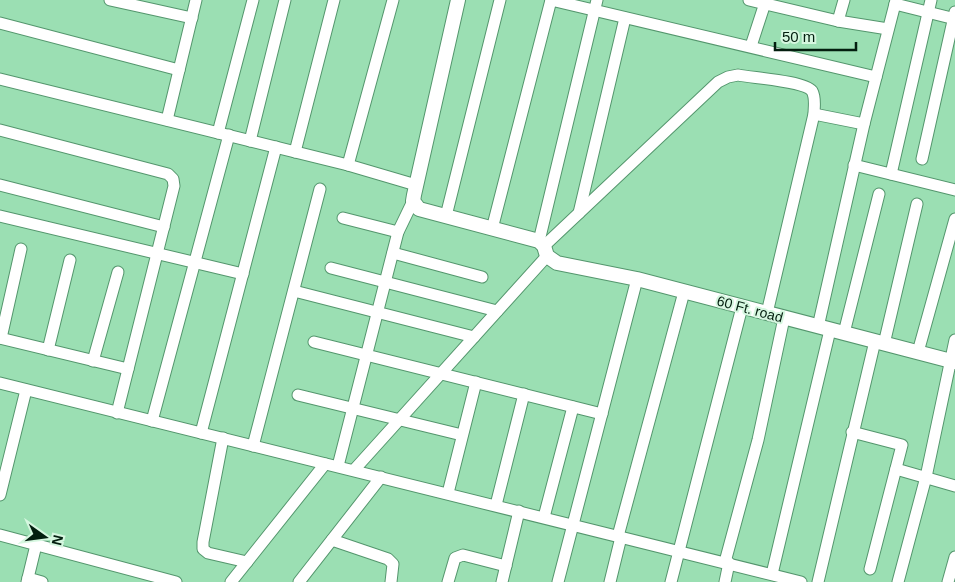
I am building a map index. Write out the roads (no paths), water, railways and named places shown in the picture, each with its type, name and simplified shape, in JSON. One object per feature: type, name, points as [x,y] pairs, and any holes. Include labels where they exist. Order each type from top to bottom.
[{"type":"street","points":[[110,0],[192,18]]},
{"type":"street","points":[[167,120],[196,0]]},
{"type":"street","points":[[152,421],[193,262],[252,0]]},
{"type":"street","points":[[250,141],[285,0]]},
{"type":"street","points":[[295,152],[334,0]]},
{"type":"street","points":[[348,165],[393,0]]},
{"type":"street","points":[[338,466],[398,232],[413,201],[458,0]]},
{"type":"street","points":[[446,216],[500,0]]},
{"type":"street","points":[[492,229],[551,0],[596,5],[625,18],[711,40],[752,46],[876,77]]},
{"type":"street","points":[[750,0],[766,2],[838,21],[888,29]]},
{"type":"street","points":[[838,21],[844,0]]},
{"type":"street","points":[[891,174],[931,0]]},
{"type":"street","points":[[752,46],[766,2]]},
{"type":"street","points":[[777,578],[831,330],[854,165],[896,2],[928,12],[955,16],[922,159]]},
{"type":"street","points":[[543,248],[596,5]]},
{"type":"street","points":[[579,213],[625,18]]},
{"type":"street","points":[[0,22],[179,70]]},
{"type":"street","points":[[354,470],[498,311],[543,248],[718,82],[738,75],[800,85],[811,90],[814,97],[814,114],[767,313]]},
{"type":"street","points":[[0,78],[348,165],[416,185]]},
{"type":"street","points":[[814,114],[864,124]]},
{"type":"street","points":[[0,130],[168,174],[173,179],[174,186],[117,412]]},
{"type":"street","points":[[201,433],[276,147]]},
{"type":"street","points":[[854,165],[955,190]]},
{"type":"street","points":[[0,185],[164,227]]},
{"type":"street","points":[[253,446],[320,189]]},
{"type":"street","points":[[831,330],[879,194]]},
{"type":"street","name":"60 Ft. road","points":[[413,201],[419,209],[492,229],[543,248],[557,263],[637,279],[952,361]]},
{"type":"street","points":[[818,582],[852,432],[879,342],[916,204]]},
{"type":"street","points":[[0,216],[242,274]]},
{"type":"street","points":[[343,218],[398,232]]},
{"type":"street","points":[[918,352],[955,219]]},
{"type":"street","points":[[21,249],[0,338],[128,369]]},
{"type":"street","points":[[393,253],[482,277]]},
{"type":"street","points":[[48,350],[70,260]]},
{"type":"street","points":[[330,268],[498,311]]},
{"type":"street","points":[[93,361],[118,272]]},
{"type":"street","points":[[558,582],[637,279]]},
{"type":"street","points":[[294,291],[474,337]]},
{"type":"street","points":[[610,582],[620,536],[684,292]]},
{"type":"street","points":[[672,582],[742,306]]},
{"type":"street","points":[[725,582],[727,563],[758,440],[784,318]]},
{"type":"street","points":[[898,582],[926,477],[955,340]]},
{"type":"street","points":[[314,342],[602,414]]},
{"type":"street","points":[[448,493],[476,382]]},
{"type":"street","points":[[1,386],[26,390],[338,466],[727,563],[777,578],[801,582]]},
{"type":"street","points":[[0,495],[26,390]]},
{"type":"street","points":[[496,505],[524,394]]},
{"type":"street","points":[[298,395],[462,435]]},
{"type":"street","points":[[544,517],[572,407]]},
{"type":"street","points":[[852,432],[902,445],[870,569]]},
{"type":"street","points":[[223,438],[202,542],[203,549],[208,553],[247,562]]},
{"type":"street","points":[[232,582],[325,464]]},
{"type":"street","points":[[896,469],[955,486]]},
{"type":"street","points":[[299,582],[382,477]]},
{"type":"street","points":[[502,582],[519,511]]},
{"type":"street","points":[[0,535],[159,580],[176,582]]},
{"type":"street","points":[[332,540],[388,559],[394,564],[392,582]]},
{"type":"street","points":[[36,545],[27,580],[42,582]]},
{"type":"street","points":[[448,582],[455,558],[463,555],[506,566]]},
{"type":"street","points":[[948,582],[955,558]]}]
